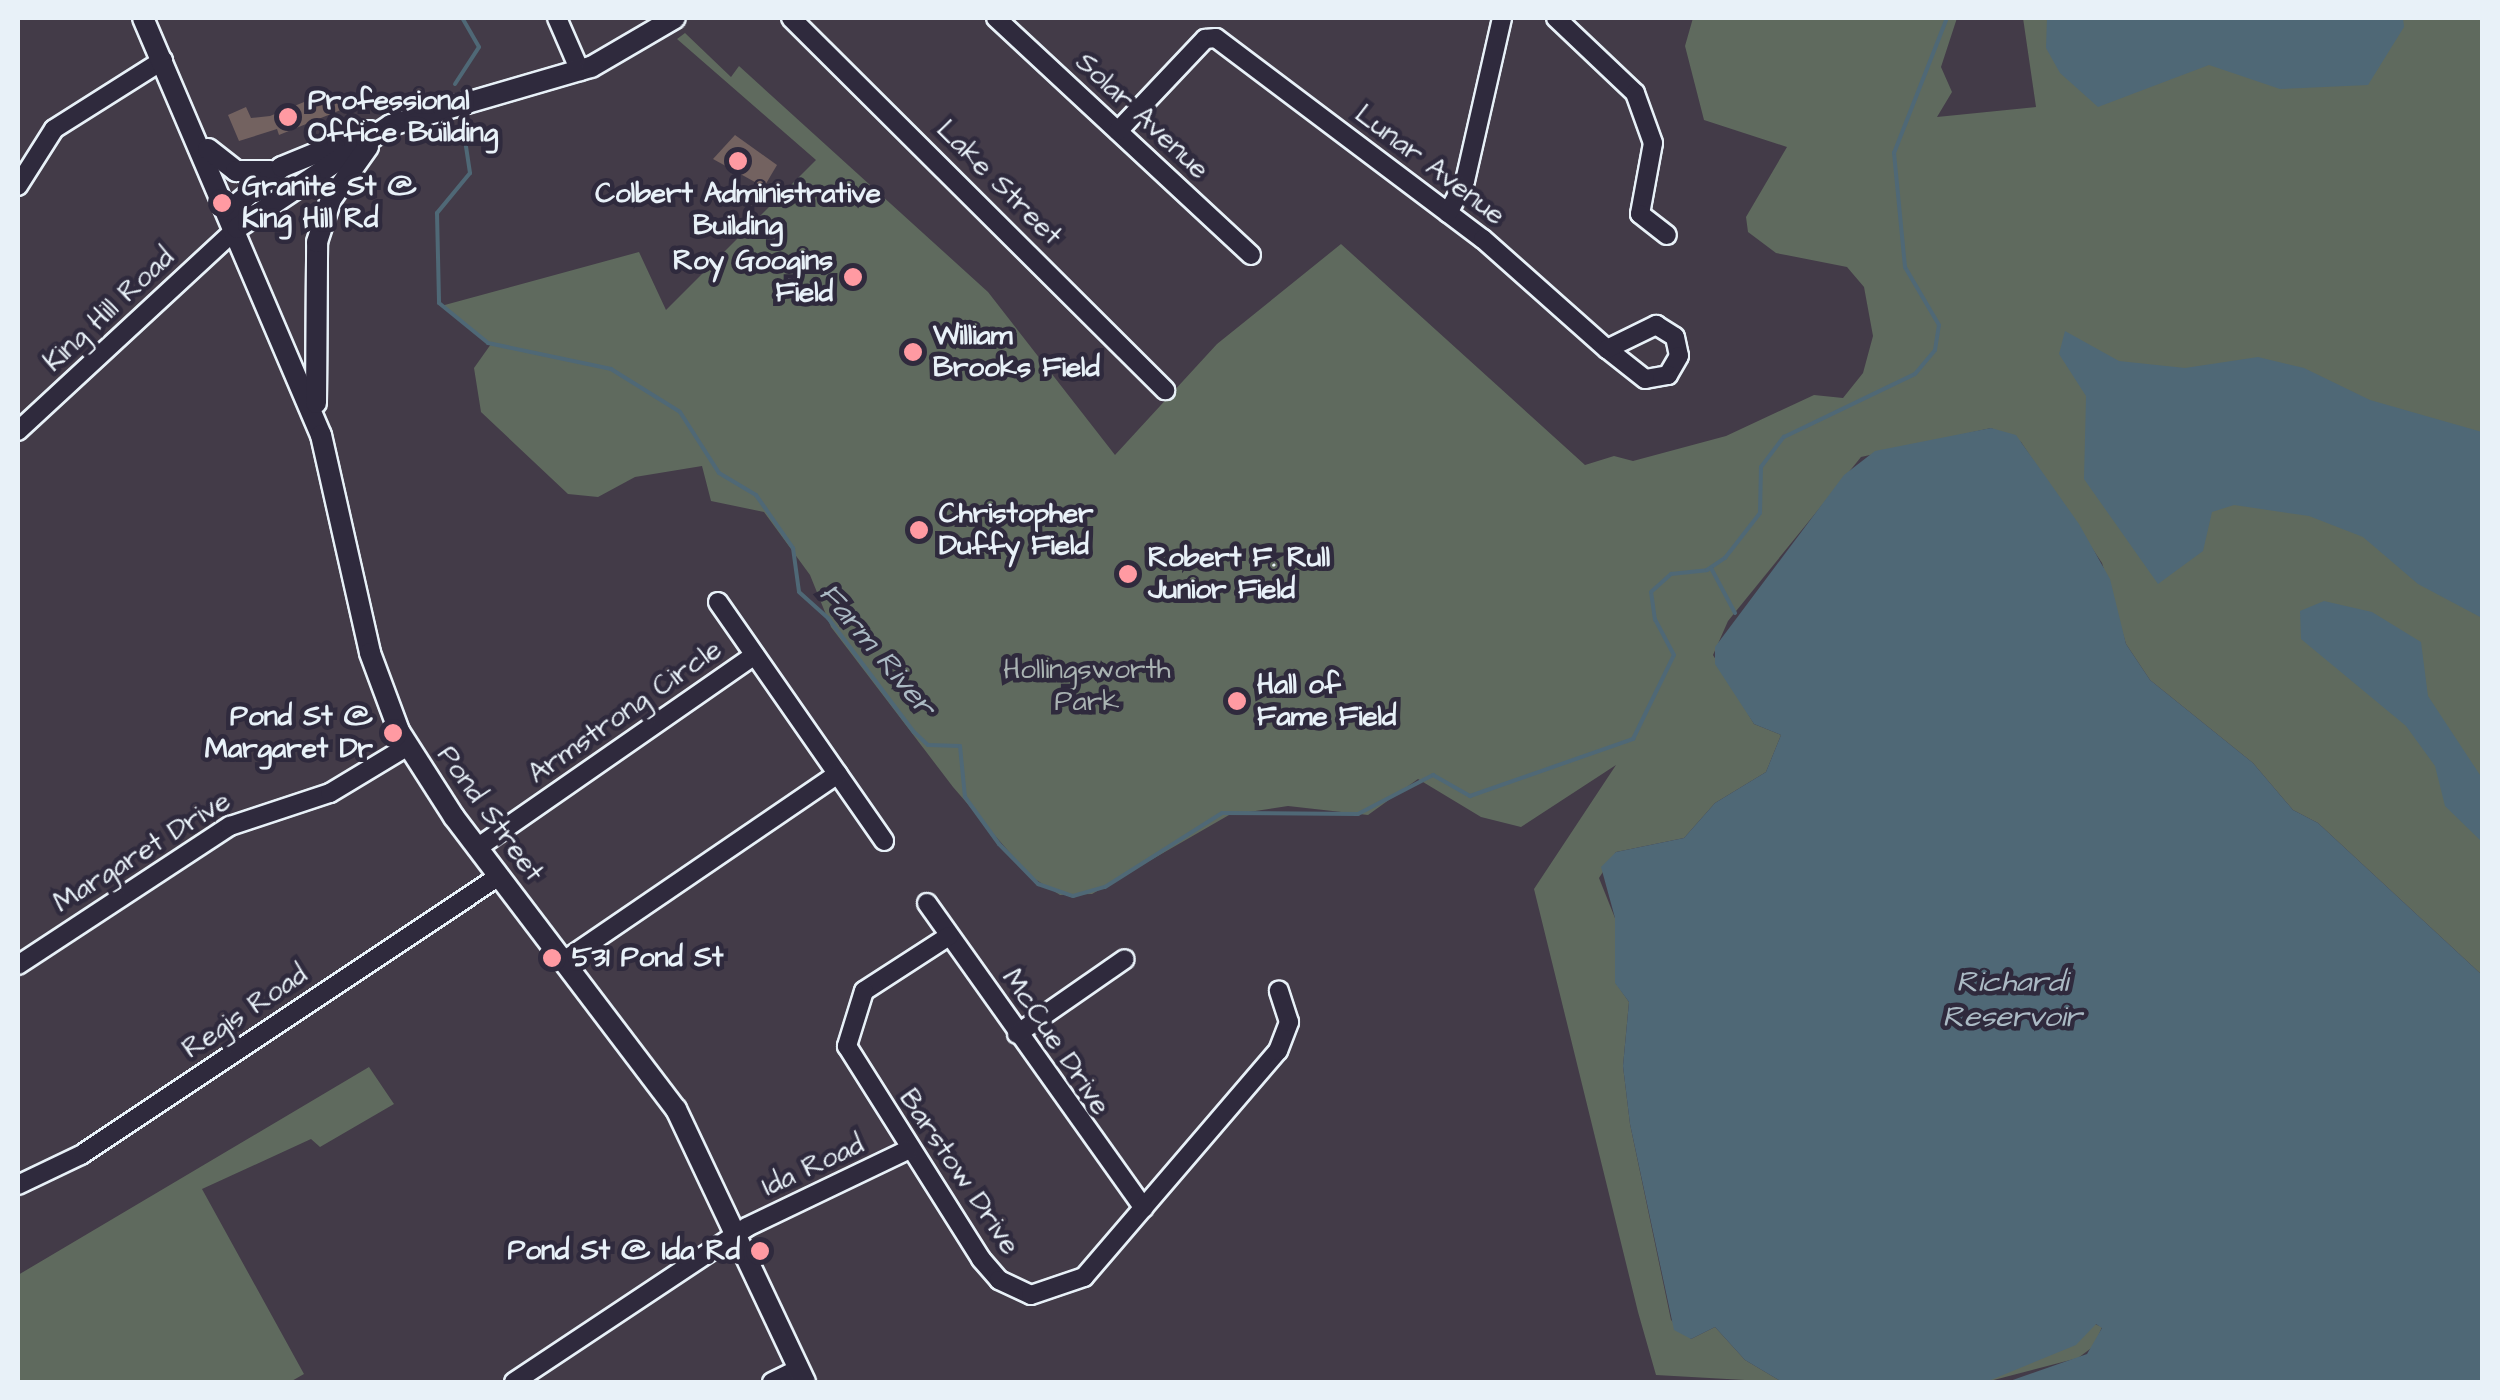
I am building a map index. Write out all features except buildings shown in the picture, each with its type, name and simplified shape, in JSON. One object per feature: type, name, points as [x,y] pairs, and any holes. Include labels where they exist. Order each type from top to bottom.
[{"type":"main road","name":"Pond Street","points":[[144,18],[234,219],[321,435],[370,654],[408,746],[498,876],[673,1104],[740,1231],[802,1376]]},
{"type":"main road","points":[[195,130],[236,172],[282,167],[392,125],[580,70],[675,18]]},
{"type":"main road","points":[[234,219],[392,125]]},
{"type":"main road","points":[[321,435],[311,304],[319,233],[348,172],[392,125]]},
{"type":"main road","points":[[234,219],[282,167]]},
{"type":"street","points":[[557,18],[580,70]]},
{"type":"street","name":"Lake Street","points":[[791,18],[1166,390]]},
{"type":"street","name":"Solar Avenue","points":[[996,18],[1251,256]]},
{"type":"street","points":[[1448,213],[1465,182],[1502,18]]},
{"type":"street","points":[[1556,18],[1624,76],[1648,122],[1653,143],[1640,214],[1666,236]]},
{"type":"street","name":"Lunar Avenue","points":[[1118,132],[1210,36],[1448,213],[1608,349]]},
{"type":"street","points":[[18,186],[54,129],[163,60]]},
{"type":"street","name":"King Hill Road","points":[[18,430],[234,219]]},
{"type":"street","name":"Armstrong Circle","points":[[718,602],[884,841]]},
{"type":"street","name":"Armstrong Circle","points":[[478,848],[755,656]]},
{"type":"street","name":"Margaret Drive","points":[[18,965],[230,826],[330,793],[408,746]]},
{"type":"street","points":[[565,960],[838,774]]},
{"type":"street","name":"Regis Road","points":[[18,1186],[81,1156],[498,876]]},
{"type":"street","name":"McCue Drive","points":[[927,903],[1144,1208]]},
{"type":"street","name":"Barstow Drive","points":[[950,936],[870,985],[847,1031],[853,1062],[986,1266],[1022,1293],[1076,1284],[1283,1045],[1289,1022],[1279,991]]},
{"type":"street","points":[[1017,1034],[1125,959]]},
{"type":"street","name":"Ida Road","points":[[514,1382],[740,1231],[908,1150]]},
{"type":"street","points":[[772,1382],[802,1376]]},
{"type":"green space","name":"Hollingsworth Park","points":[[1693,18],[1957,18],[1941,67],[1952,92],[1937,117],[2036,107],[2023,18],[2482,18],[2482,975],[2318,823],[2293,810],[2253,763],[2150,680],[2126,644],[2102,563],[2021,442],[1991,428],[1861,457],[1728,621],[1713,655],[1754,724],[1781,735],[1766,772],[1715,803],[1684,838],[1616,852],[1599,878],[1615,918],[1615,982],[1629,1002],[1623,1066],[1630,1124],[1671,1320],[1691,1339],[1715,1327],[1745,1360],[1782,1382],[1656,1375],[1638,1312],[1534,889],[1616,765],[1521,827],[1481,817],[1418,779],[1368,815],[1288,806],[1229,815],[1092,894],[1060,895],[1030,876],[953,787],[831,627],[810,575],[764,512],[711,501],[702,466],[635,477],[598,497],[568,494],[481,412],[474,368],[491,344],[441,306],[639,252],[666,310],[816,160],[677,39],[685,33],[731,77],[739,66],[988,292],[1115,455],[1217,344],[1341,244],[1585,465],[1614,456],[1633,461],[1726,436],[1814,395],[1843,398],[1863,373],[1873,336],[1864,287],[1847,267],[1776,253],[1748,232],[1746,217],[1787,147],[1704,120],[1685,46]]},
{"type":"green space","points":[[369,1067],[394,1104],[320,1147],[311,1139],[202,1189],[304,1374],[290,1382],[18,1382],[18,1275]]},
{"type":"green space","points":[[2095,1324],[2102,1327],[2094,1346],[2078,1358],[1986,1382]]},
{"type":"water","points":[[2047,18],[2403,18],[2404,27],[2368,85],[2280,89],[2209,65],[2098,107],[2060,73],[2046,48]]},
{"type":"water","points":[[2065,331],[2119,361],[2185,368],[2258,357],[2304,368],[2370,400],[2482,432],[2482,618],[2418,584],[2363,537],[2309,516],[2234,505],[2212,512],[2203,551],[2158,584],[2084,479],[2086,396],[2059,354]]},
{"type":"water","name":"Richardi Reservoir","points":[[1991,428],[2016,435],[2079,524],[2110,579],[2126,644],[2150,680],[2253,763],[2293,810],[2318,823],[2482,975],[2482,1382],[2007,1382],[2087,1354],[2102,1328],[2096,1324],[2076,1345],[1986,1382],[1782,1382],[1745,1360],[1715,1327],[1691,1339],[1674,1330],[1630,1124],[1623,1066],[1629,1002],[1615,983],[1615,918],[1601,867],[1616,852],[1684,838],[1715,803],[1766,772],[1781,735],[1754,724],[1715,664],[1715,647],[1844,475],[1875,451]]},
{"type":"water","points":[[2324,601],[2372,612],[2421,642],[2428,696],[2482,778],[2482,842],[2445,806],[2435,766],[2406,726],[2301,639],[2300,611]]},
{"type":"waterway","name":"Farm River","points":[[455,84],[479,47],[462,18]]},
{"type":"waterway","name":"Farm River","points":[[462,120],[470,173],[437,213],[439,303],[488,343],[611,369],[680,412],[719,473],[756,495],[793,548],[799,592],[828,618],[914,732],[928,745],[960,746],[965,797],[999,844],[1038,884],[1073,896],[1105,887],[1222,813],[1358,814],[1433,775],[1470,796],[1633,739],[1674,655],[1655,620],[1651,592],[1671,574],[1707,570],[1725,558],[1760,513],[1761,467],[1784,437],[1915,374],[1935,350],[1939,325],[1905,267],[1894,153],[1947,18]]},
{"type":"waterway","points":[[1711,568],[1735,613]]},
{"type":"place","name":"Professional Office Building","points":[[288,117]]},
{"type":"place","name":"Colbert Administrative Building","points":[[738,161]]},
{"type":"place","name":"Granite St @ King Hill Rd","points":[[222,203]]},
{"type":"place","name":"Roy Googins Field","points":[[853,277]]},
{"type":"place","name":"William Brooks Field","points":[[913,352]]},
{"type":"place","name":"Christopher Duffy Field","points":[[919,530]]},
{"type":"place","name":"Robert F. Rull Junior Field","points":[[1128,574]]},
{"type":"place","name":"Hall of Fame Field","points":[[1237,701]]},
{"type":"place","name":"Pond St @ Margaret Dr","points":[[393,733]]},
{"type":"place","name":"531 Pond St","points":[[552,958]]},
{"type":"place","name":"Pond St @ Ida Rd","points":[[760,1251]]}]
